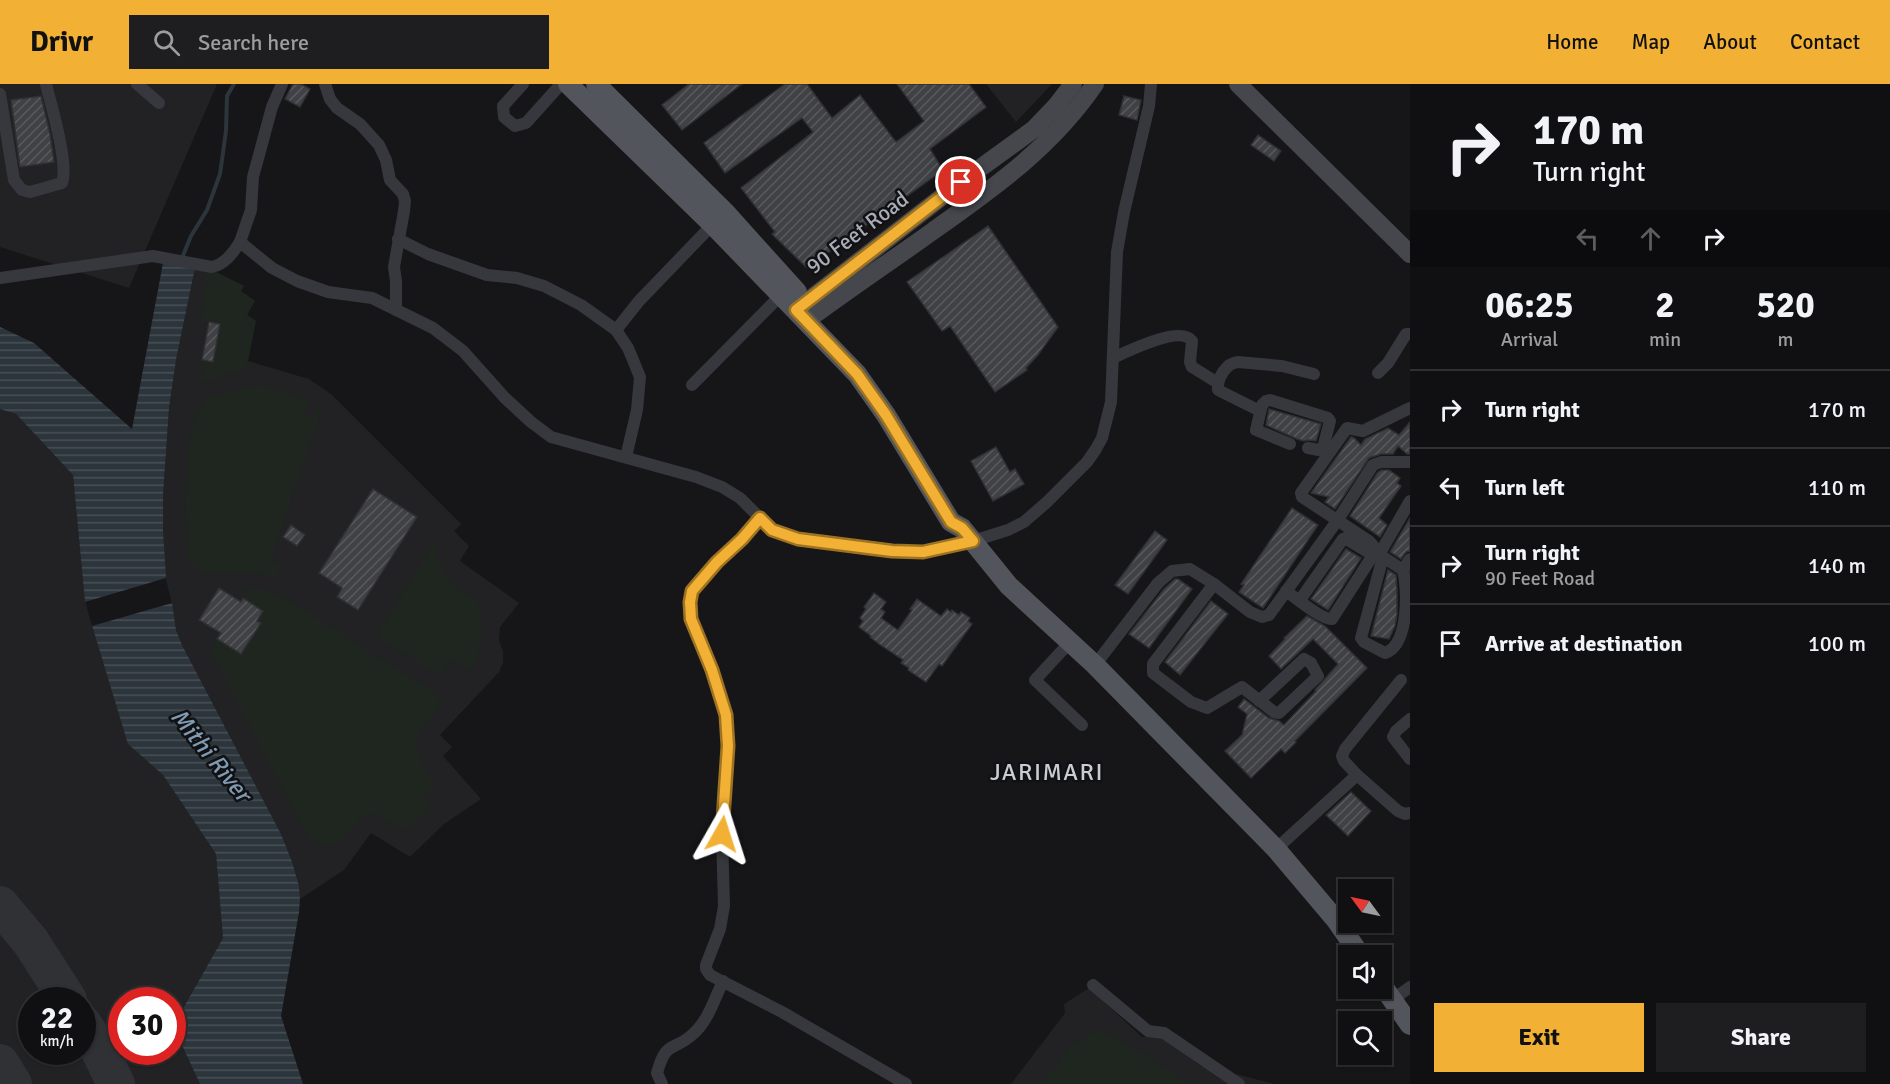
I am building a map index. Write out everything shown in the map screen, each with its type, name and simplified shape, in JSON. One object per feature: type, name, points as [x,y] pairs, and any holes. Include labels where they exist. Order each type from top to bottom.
[{"type":"main road","points":[[568,84],[718,218]]},
{"type":"main road","points":[[596,84],[806,311],[867,367],[890,397],[960,515],[967,535],[1009,586],[1095,665],[1276,849],[1336,920],[1353,945]]},
{"type":"main road","points":[[1391,999],[1410,1025]]},
{"type":"street","points":[[0,94],[14,180],[22,190],[30,192],[62,183],[63,180],[57,131],[46,84]]},
{"type":"street","points":[[137,84],[159,104]]},
{"type":"street","points":[[0,278],[153,256],[212,267],[220,265],[233,254],[240,242],[251,210],[253,177],[272,107],[282,84]]},
{"type":"street","points":[[324,84],[330,99],[338,108],[360,124],[379,145],[386,160],[390,180],[403,194],[404,211],[394,267],[396,310]]},
{"type":"street","points":[[523,84],[503,106],[504,117],[515,126],[526,123],[561,84]]},
{"type":"street","name":"90 Feet Road","points":[[806,311],[961,182],[1034,129],[1073,84]]},
{"type":"street","name":"90 Feet Road","points":[[806,311],[976,200],[1030,158],[1078,110],[1095,84]]},
{"type":"street","points":[[240,242],[272,268],[297,281],[328,292],[372,298],[433,328],[463,351],[505,398],[551,437],[696,477],[722,487],[740,498],[772,530],[798,539],[892,551],[923,552],[967,535],[1008,530],[1024,522],[1038,512],[1087,462],[1099,444],[1111,402],[1117,252],[1149,106],[1151,84]]},
{"type":"street","points":[[1238,84],[1294,135],[1410,254]]},
{"type":"street","points":[[1247,84],[1262,104]]},
{"type":"street","points":[[1294,135],[1410,241]]},
{"type":"street","points":[[616,330],[639,301],[718,218]]},
{"type":"street","points":[[398,239],[428,254],[487,275],[517,278],[544,286],[581,305],[616,330],[628,348],[640,377],[637,410],[626,457]]},
{"type":"street","points":[[692,385],[786,290]]},
{"type":"street","points":[[1378,373],[1392,358],[1406,334],[1410,334]]},
{"type":"street","points":[[1113,358],[1163,338],[1183,335],[1192,341],[1190,362],[1192,367],[1218,382]]},
{"type":"street","points":[[1260,411],[1221,392],[1217,387],[1227,365],[1238,362],[1282,366],[1314,374]]},
{"type":"street","points":[[1290,444],[1256,430],[1260,411],[1266,401],[1270,400],[1329,418],[1323,448],[1318,450],[1308,448]]},
{"type":"street","points":[[1410,408],[1363,431],[1347,428],[1301,493],[1302,497],[1381,555],[1407,564],[1404,627],[1391,650],[1385,653],[1364,642],[1361,638],[1381,555],[1410,501]]},
{"type":"street","points":[[1095,665],[1158,583],[1172,571],[1190,569],[1250,612],[1262,617],[1269,615],[1337,521],[1373,465],[1381,462],[1410,462]]},
{"type":"street","points":[[760,518],[692,591],[690,602],[691,619],[712,670],[726,715],[728,746],[722,834],[724,906],[720,929],[706,969],[710,975],[782,1012],[906,1084]]},
{"type":"street","points":[[1286,591],[1326,619],[1332,619],[1373,558],[1372,554],[1361,541],[1345,538],[1341,540],[1300,600]]},
{"type":"street","points":[[1214,584],[1152,664],[1153,673],[1191,702],[1207,708],[1242,687],[1259,701],[1274,712],[1279,713],[1318,676],[1311,663],[1304,659],[1259,701]]},
{"type":"street","points":[[1070,642],[1035,680],[1082,725]]},
{"type":"street","points":[[1401,680],[1344,749],[1342,756],[1357,775],[1398,811],[1405,814],[1410,813]]},
{"type":"street","points":[[1410,719],[1396,731],[1393,737],[1410,759]]},
{"type":"street","points":[[1276,849],[1357,775]]},
{"type":"street","points":[[662,1084],[657,1072],[661,1056],[669,1048],[692,1036],[707,1014],[723,981]]},
{"type":"street","points":[[1093,985],[1148,1030],[1164,1033],[1239,1084]]},
{"type":"street","points":[[1392,992],[1410,987]]},
{"type":"shaded area","points":[[0,84],[217,84],[129,288],[0,247]]},
{"type":"shaded area","points":[[986,84],[1052,84],[1016,122]]},
{"type":"shaded area","points":[[195,268],[216,272],[244,286],[241,291],[255,301],[247,315],[256,321],[248,361],[309,379],[331,394],[461,524],[454,531],[469,546],[460,561],[519,603],[500,627],[499,640],[503,652],[503,663],[499,672],[440,735],[452,747],[443,756],[481,799],[444,824],[410,857],[371,833],[344,870],[300,899],[299,886],[281,834],[182,645],[174,619],[128,744],[163,775],[216,854],[223,938],[186,1002],[186,987],[108,987],[108,1065],[186,1065],[186,1054],[200,1084],[0,1084],[0,409],[16,414],[73,475],[85,601],[165,578],[163,496],[169,408],[176,360]]},
{"type":"shaded area","points":[[208,271],[216,272],[244,286],[241,291],[255,301],[247,315],[256,321],[246,368],[212,379],[201,380],[205,360],[219,324],[200,321]]},
{"type":"shaded area","points":[[257,385],[291,394],[310,404],[304,414],[312,419],[318,410],[320,413],[270,562],[280,566],[276,578],[247,571],[205,572],[198,569],[187,555],[187,472],[193,426],[199,409],[207,398]]},
{"type":"shaded area","points":[[434,543],[440,566],[446,576],[476,600],[480,606],[481,636],[471,672],[451,659],[440,675],[376,636]]},
{"type":"shaded area","points":[[251,587],[271,592],[290,601],[438,695],[438,708],[417,741],[420,759],[436,784],[424,795],[432,805],[417,822],[407,826],[394,825],[367,813],[343,837],[329,845],[314,842],[308,835],[211,651],[217,639],[241,654],[260,624],[257,621],[263,611],[243,598]]},
{"type":"shaded area","points":[[1089,988],[1142,1037],[1164,1036],[1199,1065],[1275,1084],[1011,1084],[1065,1013],[1064,1004]]},
{"type":"shaded area","points":[[1094,1032],[1114,1036],[1191,1084],[1041,1084],[1073,1044]]},
{"type":"water","name":"Mithi River","points":[[163,263],[195,268],[176,360],[169,408],[163,496],[166,578],[176,630],[182,645],[281,834],[299,886],[299,912],[281,1016],[303,1084],[200,1084],[186,1054],[186,1003],[223,938],[216,854],[163,775],[128,744],[85,602],[73,475],[16,414],[0,409],[0,327],[34,343],[132,429]]},
{"type":"pier","points":[[166,578],[172,603],[92,626],[85,602]]},
{"type":"building","points":[[293,84],[301,84],[310,89],[300,107],[285,99]]},
{"type":"building","points":[[689,84],[742,84],[682,130],[662,105]]},
{"type":"building","points":[[785,84],[807,84],[832,118],[860,95],[896,142],[924,121],[897,84],[969,84],[986,107],[930,149],[943,170],[807,268],[772,234],[775,232],[741,188],[813,132],[802,118],[725,173],[704,143]]},
{"type":"building","points":[[41,96],[54,162],[20,167],[11,100]]},
{"type":"building","points":[[1124,96],[1141,100],[1137,120],[1119,115]]},
{"type":"building","points":[[1258,135],[1281,151],[1274,161],[1251,145]]},
{"type":"building","points":[[988,226],[1058,327],[1026,368],[1027,370],[995,392],[950,326],[942,331],[907,282]]},
{"type":"building","points":[[209,322],[220,324],[213,362],[202,360]]},
{"type":"building","points":[[1269,409],[1321,424],[1316,441],[1297,439],[1266,425]]},
{"type":"building","points":[[1410,422],[1410,454],[1398,446],[1393,454],[1381,454],[1369,458],[1335,509],[1325,502],[1329,497],[1311,493],[1351,437],[1361,445],[1365,439],[1388,428],[1399,435]]},
{"type":"building","points":[[996,447],[1010,472],[1015,469],[1024,484],[993,501],[971,461]]},
{"type":"building","points":[[1389,470],[1400,478],[1397,483],[1401,486],[1379,518],[1387,525],[1380,537],[1350,516],[1378,472]]},
{"type":"building","points":[[373,489],[417,517],[358,610],[337,597],[342,588],[319,573]]},
{"type":"building","points":[[1292,508],[1318,525],[1263,608],[1239,592],[1244,585],[1241,584]]},
{"type":"building","points":[[1410,518],[1410,551],[1406,552],[1401,559],[1390,552]]},
{"type":"building","points":[[291,525],[305,535],[297,546],[283,537]]},
{"type":"building","points":[[1155,531],[1167,540],[1128,594],[1115,585]]},
{"type":"building","points":[[1346,549],[1361,558],[1328,610],[1311,599]]},
{"type":"building","points":[[1388,570],[1396,575],[1397,591],[1397,615],[1389,639],[1371,636]]},
{"type":"building","points":[[1175,579],[1192,589],[1149,648],[1129,634],[1164,589]]},
{"type":"building","points":[[219,588],[241,602],[243,598],[263,611],[257,621],[261,623],[241,654],[217,639],[221,633],[199,620]]},
{"type":"building","points":[[874,593],[886,602],[881,609],[885,612],[881,618],[898,630],[917,599],[941,616],[947,609],[959,615],[961,612],[970,618],[968,621],[972,624],[942,666],[939,664],[926,682],[908,670],[909,668],[901,663],[903,660],[859,627],[863,621],[860,618],[866,609],[864,607]]},
{"type":"building","points":[[1211,601],[1228,614],[1180,675],[1165,662]]},
{"type":"building","points":[[1307,616],[1325,626],[1367,668],[1285,753],[1281,749],[1251,778],[1225,751],[1242,735],[1247,714],[1238,707],[1244,699],[1269,718],[1284,725],[1338,664],[1313,639],[1281,669],[1269,656]]},
{"type":"building","points":[[1351,792],[1371,811],[1348,836],[1326,815]]},
{"type":"waterway","points":[[182,258],[191,236],[207,210],[220,174],[226,131],[227,96],[234,84]]},
{"type":"taxiway","points":[[0,905],[31,942],[60,987]]},
{"type":"taxiway","points":[[96,1044],[116,1084]]},
{"type":"taxiway","points":[[0,1063],[13,1084]]},
{"type":"district","name":"JARIMARI","points":[[1047,772]]},
{"type":"route","points":[[722,834],[728,746],[726,715],[712,670],[691,619],[692,591],[760,518],[772,530],[798,539],[892,551],[923,552],[973,541],[962,528],[951,522],[886,415],[857,374],[796,310],[961,182]]}]
